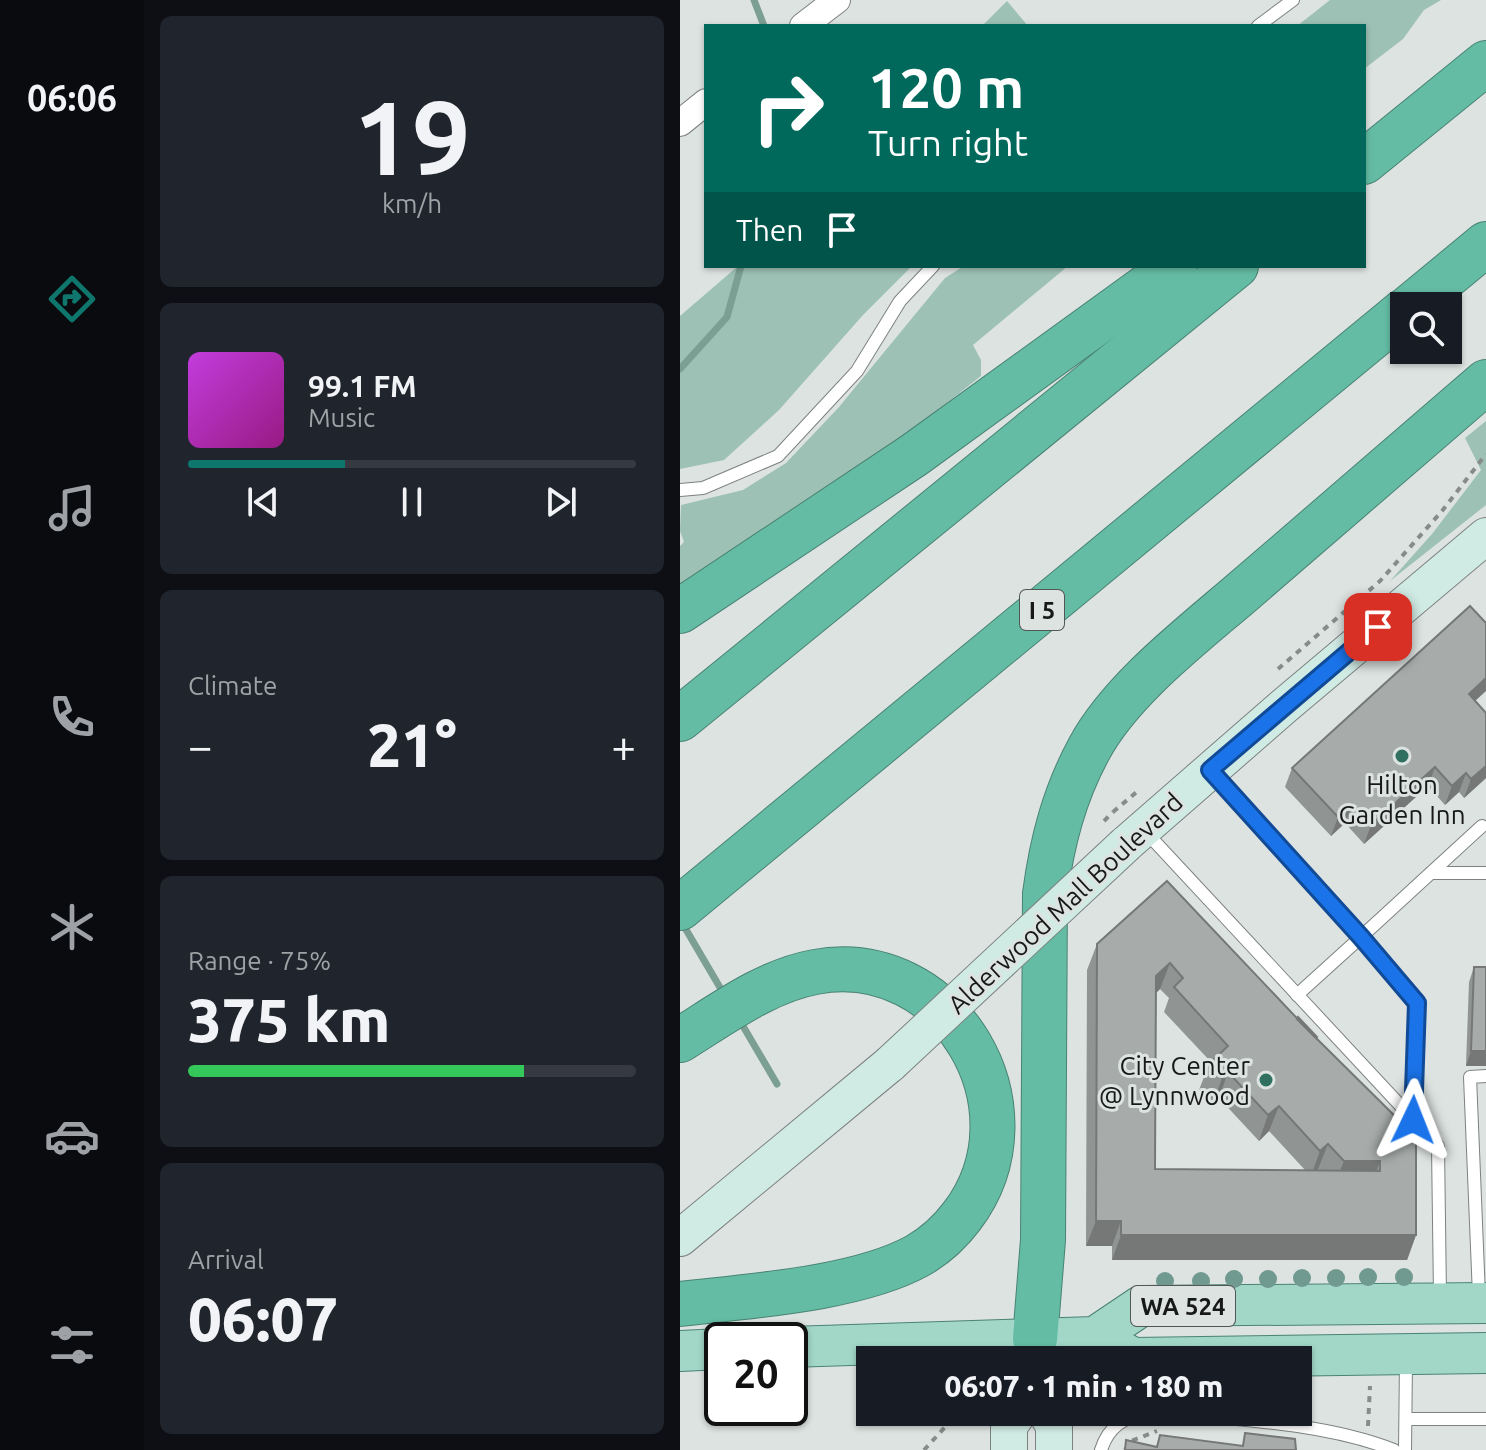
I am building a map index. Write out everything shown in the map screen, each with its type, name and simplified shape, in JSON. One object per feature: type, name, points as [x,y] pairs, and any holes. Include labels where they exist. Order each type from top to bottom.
[{"type":"highway","points":[[1366,133],[1486,53]]},
{"type":"highway","points":[[1366,160],[1486,63]]},
{"type":"highway","points":[[1428,292],[1486,244]]},
{"type":"highway","points":[[680,611],[914,455],[1172,268]]},
{"type":"highway","points":[[680,719],[1234,268]]},
{"type":"highway","name":"I 5","points":[[680,908],[1390,323]]},
{"type":"highway","points":[[1035,1346],[1043,1240],[1045,894],[1052,845],[1066,798],[1090,748],[1114,711],[1179,648],[1486,382]]},
{"type":"highway","points":[[680,1040],[785,979],[817,971],[873,973],[929,998],[952,1019],[977,1055],[990,1092],[993,1117],[990,1153],[978,1189],[954,1226],[919,1255],[894,1267],[807,1288],[680,1304]]},
{"type":"main road","name":"Alderwood Mall Boulevard","points":[[681,1237],[890,1064],[1127,829],[1210,770],[1486,536]]},
{"type":"main road","name":"WA 524","points":[[1053,1346],[1095,1337],[1141,1306],[1468,1303]]},
{"type":"main road","name":"WA 524","points":[[1095,1337],[1133,1358],[1486,1353]]},
{"type":"main road","name":"WA 524","points":[[808,1347],[856,1348]]},
{"type":"main road","points":[[680,1351],[704,1350]]},
{"type":"main road","points":[[1009,1426],[1009,1450]]},
{"type":"main road","points":[[1054,1426],[1054,1450]]},
{"type":"street","points":[[806,24],[837,0]]},
{"type":"street","points":[[680,123],[704,104]]},
{"type":"lane","points":[[1261,24],[1293,0]]},
{"type":"lane","points":[[680,490],[703,488],[778,456],[857,371],[900,301],[931,268]]},
{"type":"lane","points":[[1210,770],[1417,1003],[1413,1120]]},
{"type":"lane","points":[[1297,995],[1482,826]]},
{"type":"lane","points":[[1127,829],[1297,995],[1438,1146],[1468,1303]]},
{"type":"lane","points":[[1431,873],[1486,873]]},
{"type":"lane","points":[[1468,1303],[1470,1077],[1486,1076]]},
{"type":"lane","points":[[1405,1450],[1406,1354]]},
{"type":"lane","points":[[1406,1419],[1486,1419]]},
{"type":"lane","points":[[1101,1450],[1106,1434],[1115,1426]]},
{"type":"lane","points":[[1278,1426],[1364,1439],[1394,1450]]},
{"type":"path","points":[[1276,671],[1380,581],[1442,511],[1486,454]]},
{"type":"path","points":[[1127,829],[1148,782]]},
{"type":"path","points":[[1364,1439],[1369,1425],[1370,1386]]},
{"type":"path","points":[[924,1450],[946,1426]]},
{"type":"green space","points":[[1330,0],[1441,0],[1424,10],[1403,39],[1366,67],[1366,24],[1300,24]]},
{"type":"green space","points":[[1007,1],[1026,24],[984,24]]},
{"type":"green space","points":[[736,268],[910,268],[863,315],[779,410],[724,460],[680,469],[680,316]]},
{"type":"green space","points":[[961,268],[1066,268],[973,345],[981,360],[981,376],[873,461],[782,516],[680,591],[680,546],[684,542],[680,531],[681,505],[743,490],[786,463],[839,407],[945,278]]},
{"type":"green space","points":[[1486,421],[1486,505],[1390,581],[1432,534],[1481,470],[1465,438]]},
{"type":"building","name":"Hilton Garden Inn","points":[[1470,606],[1486,623],[1486,678],[1469,694],[1486,713],[1486,766],[1471,779],[1466,773],[1452,786],[1435,767],[1371,825],[1352,804],[1338,817],[1292,768]]},
{"type":"building","name":"City Center @ Lynnwood","points":[[1167,881],[1309,1031],[1416,1137],[1416,1235],[1121,1235],[1121,1221],[1096,1221],[1097,944]],"holes":[[[1170,963],[1183,978],[1174,987],[1228,1046],[1209,1064],[1222,1078],[1228,1072],[1268,1115],[1279,1106],[1320,1151],[1328,1144],[1344,1161],[1380,1161],[1380,1171],[1155,1169],[1156,976]]]},
{"type":"building","points":[[1474,967],[1486,967],[1486,1051],[1471,1051]]},
{"type":"building","points":[[1297,1019],[1317,1037],[1316,1038]]},
{"type":"building","points":[[1245,1433],[1295,1439],[1296,1450],[1125,1450],[1126,1440],[1157,1447],[1160,1435],[1243,1446]]},
{"type":"waterway","points":[[754,0],[763,24]]},
{"type":"waterway","points":[[680,369],[727,317],[740,268]]},
{"type":"waterway","points":[[681,921],[725,996]]},
{"type":"waterway","points":[[740,1021],[777,1084]]},
{"type":"place","name":"Hilton Garden Inn","points":[[1402,756]]},
{"type":"place","name":"City Center @ Lynnwood","points":[[1266,1080]]},
{"type":"route","points":[[1378,627],[1210,770],[1417,1003],[1413,1120]]}]
